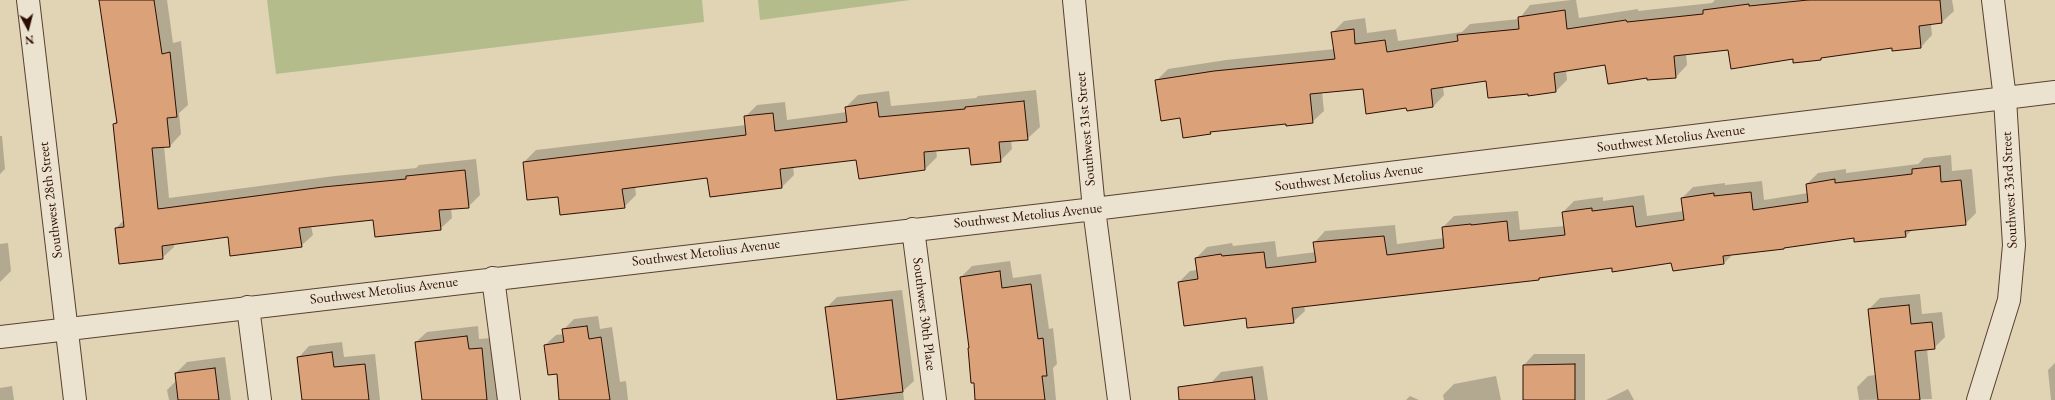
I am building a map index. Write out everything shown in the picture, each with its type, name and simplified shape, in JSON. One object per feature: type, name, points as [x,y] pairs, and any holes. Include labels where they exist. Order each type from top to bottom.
[{"type":"street","name":"Southwest 28th Street","points":[[28,0],[75,400]]},
{"type":"street","name":"Southwest 31st Street","points":[[1074,0],[1094,209],[1119,400]]},
{"type":"street","name":"Southwest 33rd Street","points":[[1978,400],[2009,300],[2014,245],[2005,98],[1993,0]]},
{"type":"street","name":"Southwest Metolius Avenue","points":[[0,337],[493,278],[1094,209],[2055,92]]},
{"type":"street","name":"Southwest 30th Place","points":[[913,229],[935,400]]},
{"type":"street","points":[[493,278],[509,400]]},
{"type":"street","points":[[248,307],[260,400]]},
{"type":"green space","points":[[267,0],[702,0],[704,22],[276,74]]},
{"type":"green space","points":[[758,0],[910,0],[760,20]]},
{"type":"building","points":[[99,0],[154,0],[162,54],[170,52],[177,117],[167,118],[170,147],[152,148],[158,209],[323,187],[406,179],[406,176],[465,170],[469,208],[439,210],[441,230],[375,237],[373,220],[299,228],[302,247],[230,256],[228,237],[162,246],[163,259],[119,264],[115,228],[124,227],[113,124],[117,123]]},
{"type":"building","points":[[1808,0],[1940,0],[1942,23],[1919,26],[1921,48],[1892,51],[1892,48],[1821,58],[1821,60],[1793,63],[1793,59],[1731,69],[1728,50],[1674,56],[1676,78],[1647,80],[1647,78],[1608,84],[1605,65],[1554,73],[1556,92],[1528,96],[1528,94],[1488,98],[1486,81],[1431,89],[1433,107],[1407,111],[1406,108],[1366,114],[1363,89],[1310,94],[1313,123],[1286,126],[1286,124],[1210,132],[1211,134],[1183,138],[1180,118],[1161,121],[1155,80],[1214,71],[1335,59],[1331,32],[1354,29],[1355,44],[1385,40],[1387,52],[1458,41],[1457,35],[1519,29],[1518,17],[1565,10],[1567,29],[1626,20],[1627,22],[1703,14],[1703,10],[1749,4],[1749,6]]},
{"type":"building","points":[[1024,101],[1028,140],[999,142],[1001,162],[971,165],[969,148],[924,152],[925,170],[859,179],[856,160],[780,169],[782,188],[710,197],[707,178],[622,189],[625,208],[560,215],[558,197],[527,200],[523,162],[746,135],[744,116],[773,113],[775,131],[847,122],[845,107],[877,102],[879,117],[965,109],[965,107]]},
{"type":"building","points":[[1940,166],[1941,182],[1961,180],[1966,225],[1905,231],[1906,237],[1854,242],[1854,238],[1784,249],[1723,256],[1724,264],[1673,271],[1671,263],[1612,272],[1612,268],[1539,278],[1539,280],[1292,308],[1294,323],[1247,328],[1246,318],[1184,326],[1178,282],[1198,279],[1195,258],[1221,254],[1222,256],[1264,252],[1266,268],[1316,262],[1313,242],[1384,236],[1387,255],[1444,248],[1442,227],[1507,221],[1509,241],[1565,235],[1562,212],[1592,208],[1592,211],[1633,206],[1636,227],[1684,220],[1681,198],[1714,193],[1714,196],[1751,192],[1753,210],[1808,202],[1806,184],[1835,179],[1835,183],[1912,174],[1912,169]]},
{"type":"building","points":[[1000,271],[1002,288],[1031,284],[1038,339],[1043,338],[1047,376],[1042,376],[1045,400],[975,400],[974,383],[971,383],[969,348],[960,277]]},
{"type":"building","points":[[892,300],[903,392],[837,400],[825,307]]},
{"type":"building","points":[[1909,305],[1911,324],[1932,322],[1935,349],[1915,351],[1920,400],[1878,400],[1868,309]]},
{"type":"building","points":[[587,326],[589,339],[601,337],[610,400],[559,400],[557,374],[548,375],[544,345],[564,342],[562,329]]},
{"type":"building","points":[[467,336],[469,349],[482,348],[487,400],[422,400],[415,342]]},
{"type":"building","points":[[332,352],[334,367],[365,364],[369,400],[302,400],[297,357]]},
{"type":"building","points":[[1575,364],[1575,400],[1523,400],[1523,365]]},
{"type":"building","points":[[215,368],[219,400],[178,400],[175,373]]},
{"type":"building","points":[[1252,377],[1255,400],[1179,400],[1178,387]]}]
